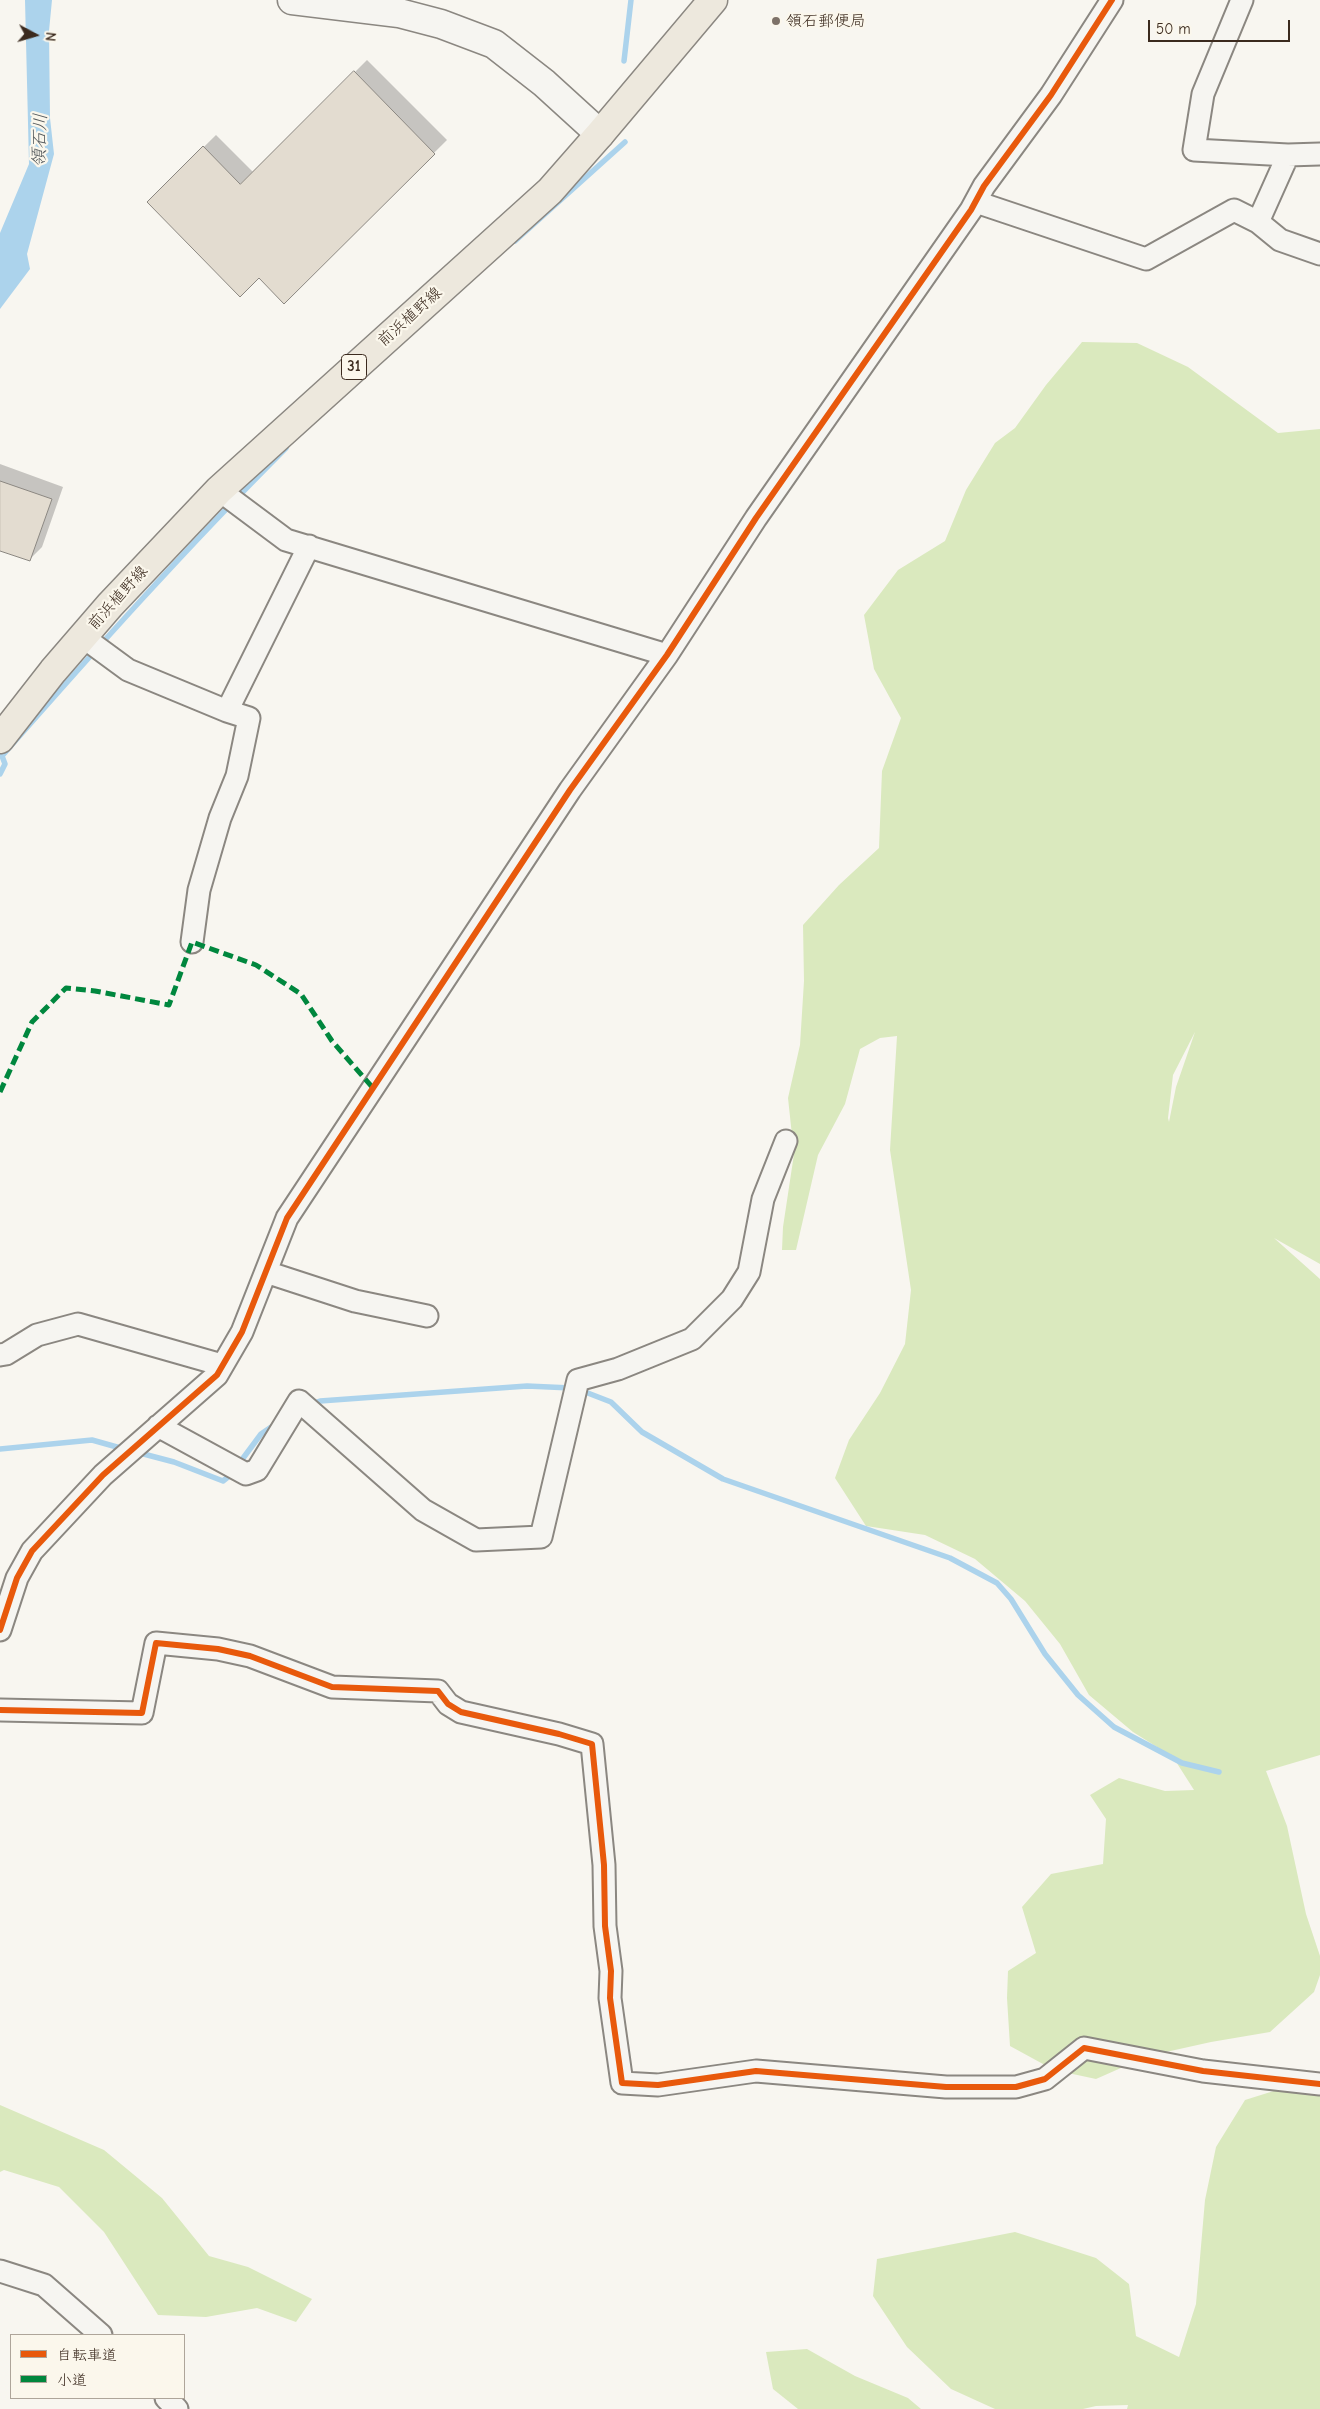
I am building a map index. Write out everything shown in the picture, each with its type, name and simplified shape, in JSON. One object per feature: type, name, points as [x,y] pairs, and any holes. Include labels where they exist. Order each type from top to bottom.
[{"type":"main road","name":"前浜植野線","points":[[0,739],[53,671],[218,490],[550,191],[713,0]]},
{"type":"street","points":[[292,0],[356,3],[441,24],[494,44],[544,83],[600,134]]},
{"type":"street","points":[[0,1630],[17,1578],[32,1551],[103,1475],[217,1375],[242,1332],[287,1218],[570,790],[667,655],[756,518],[976,202],[984,186],[1051,95],[1112,0]]},
{"type":"street","points":[[1242,0],[1203,94],[1194,150],[1288,155],[1320,154]]},
{"type":"street","points":[[1258,222],[1288,155]]},
{"type":"street","points":[[976,202],[1146,259],[1234,210],[1258,222],[1280,240],[1320,254]]},
{"type":"street","points":[[218,490],[286,540],[667,655]]},
{"type":"street","points":[[228,711],[309,546]]},
{"type":"street","points":[[83,637],[128,670],[249,718],[236,776],[220,818],[199,890],[192,942]]},
{"type":"street","points":[[158,1426],[246,1474],[258,1470],[299,1401],[423,1510],[476,1540],[541,1537],[578,1380],[618,1369],[692,1339],[732,1299],[749,1272],[764,1199],[786,1141]]},
{"type":"street","points":[[266,1272],[355,1301],[427,1316]]},
{"type":"street","points":[[0,1355],[6,1354],[37,1335],[78,1324],[222,1365]]},
{"type":"street","points":[[0,1710],[142,1713],[156,1643],[218,1649],[250,1656],[332,1687],[438,1691],[448,1704],[461,1712],[559,1734],[592,1744],[604,1865],[605,1926],[611,1971],[610,1998],[622,2083],[658,2085],[756,2071],[946,2087],[1016,2087],[1045,2080],[1084,2048],[1203,2071],[1320,2084]]},
{"type":"street","points":[[0,2271],[44,2285],[100,2334]]},
{"type":"street","points":[[167,2399],[177,2409]]},
{"type":"green space","points":[[1082,342],[1137,343],[1188,367],[1278,433],[1320,429],[1320,1264],[1274,1238],[1320,1279],[1320,1755],[1266,1771],[1287,1826],[1306,1914],[1320,1956],[1320,1975],[1314,1992],[1270,2032],[1211,2042],[1148,2056],[1096,2079],[1054,2070],[1010,2046],[1007,1998],[1008,1971],[1036,1953],[1022,1907],[1051,1874],[1103,1864],[1106,1819],[1090,1795],[1119,1778],[1165,1791],[1194,1790],[1173,1757],[1133,1732],[1089,1695],[1060,1644],[1025,1601],[975,1559],[925,1535],[866,1526],[835,1478],[849,1440],[880,1393],[905,1344],[911,1290],[890,1150],[897,1036],[880,1038],[860,1049],[845,1104],[818,1155],[796,1250],[782,1250],[783,1227],[794,1154],[788,1098],[800,1045],[804,981],[803,925],[839,885],[879,848],[882,771],[901,718],[874,669],[864,615],[898,570],[945,541],[966,490],[995,443],[1015,428],[1046,385]],"holes":[[[1195,1032],[1176,1087],[1169,1122],[1173,1075]]]},
{"type":"green space","points":[[1296,2084],[1320,2091],[1320,2409],[1127,2409],[1128,2405],[1096,2406],[1083,2409],[995,2409],[951,2389],[907,2347],[873,2296],[877,2259],[1015,2232],[1096,2258],[1129,2284],[1136,2336],[1179,2357],[1196,2304],[1205,2200],[1216,2147],[1245,2100]]},
{"type":"green space","points":[[0,2105],[104,2150],[162,2198],[209,2256],[248,2267],[312,2299],[296,2322],[257,2308],[206,2317],[158,2315],[104,2232],[59,2187],[4,2170],[0,2172]]},
{"type":"green space","points":[[807,2349],[855,2376],[908,2398],[921,2409],[798,2409],[773,2389],[766,2352]]},
{"type":"water","name":"領石川","points":[[25,0],[52,0],[49,31],[50,118],[54,154],[27,254],[30,269],[0,309],[0,233],[29,164]]},
{"type":"building","points":[[354,71],[435,154],[284,304],[259,278],[240,297],[147,202],[203,146],[240,184]]},
{"type":"building","points":[[0,481],[52,499],[30,561],[0,551]]},
{"type":"waterway","points":[[624,61],[631,0]]},
{"type":"waterway","points":[[515,241],[625,142]]},
{"type":"waterway","points":[[0,774],[5,764],[2,756],[141,600],[286,448]]},
{"type":"waterway","points":[[311,1404],[320,1401],[527,1386],[571,1388]]},
{"type":"waterway","points":[[580,1390],[611,1402],[642,1432],[723,1479],[950,1558],[997,1583],[1011,1599],[1045,1654],[1078,1695],[1114,1727],[1182,1763],[1219,1772]]},
{"type":"waterway","points":[[238,1465],[261,1434],[277,1423]]},
{"type":"waterway","points":[[0,1449],[92,1440],[124,1449]]},
{"type":"waterway","points":[[136,1452],[174,1462],[223,1481],[233,1473]]},
{"type":"marked path","points":[[0,1092],[32,1022],[66,988],[95,991],[169,1005],[192,942],[256,965],[301,994],[332,1041],[373,1088]]},
{"type":"cycle path","points":[[0,1630],[17,1578],[32,1551],[103,1475],[217,1375],[242,1332],[287,1218],[570,790],[667,655],[756,518],[971,210],[984,186],[1051,95],[1112,0]]},
{"type":"cycle path","points":[[0,1710],[142,1713],[156,1643],[218,1649],[250,1656],[332,1687],[438,1691],[448,1704],[461,1712],[559,1734],[592,1744],[604,1865],[605,1926],[611,1971],[610,1998],[622,2083],[658,2085],[756,2071],[946,2087],[1016,2087],[1045,2079],[1084,2048],[1203,2071],[1320,2084]]},
{"type":"place","name":"領石郵便局","points":[[776,21]]}]
